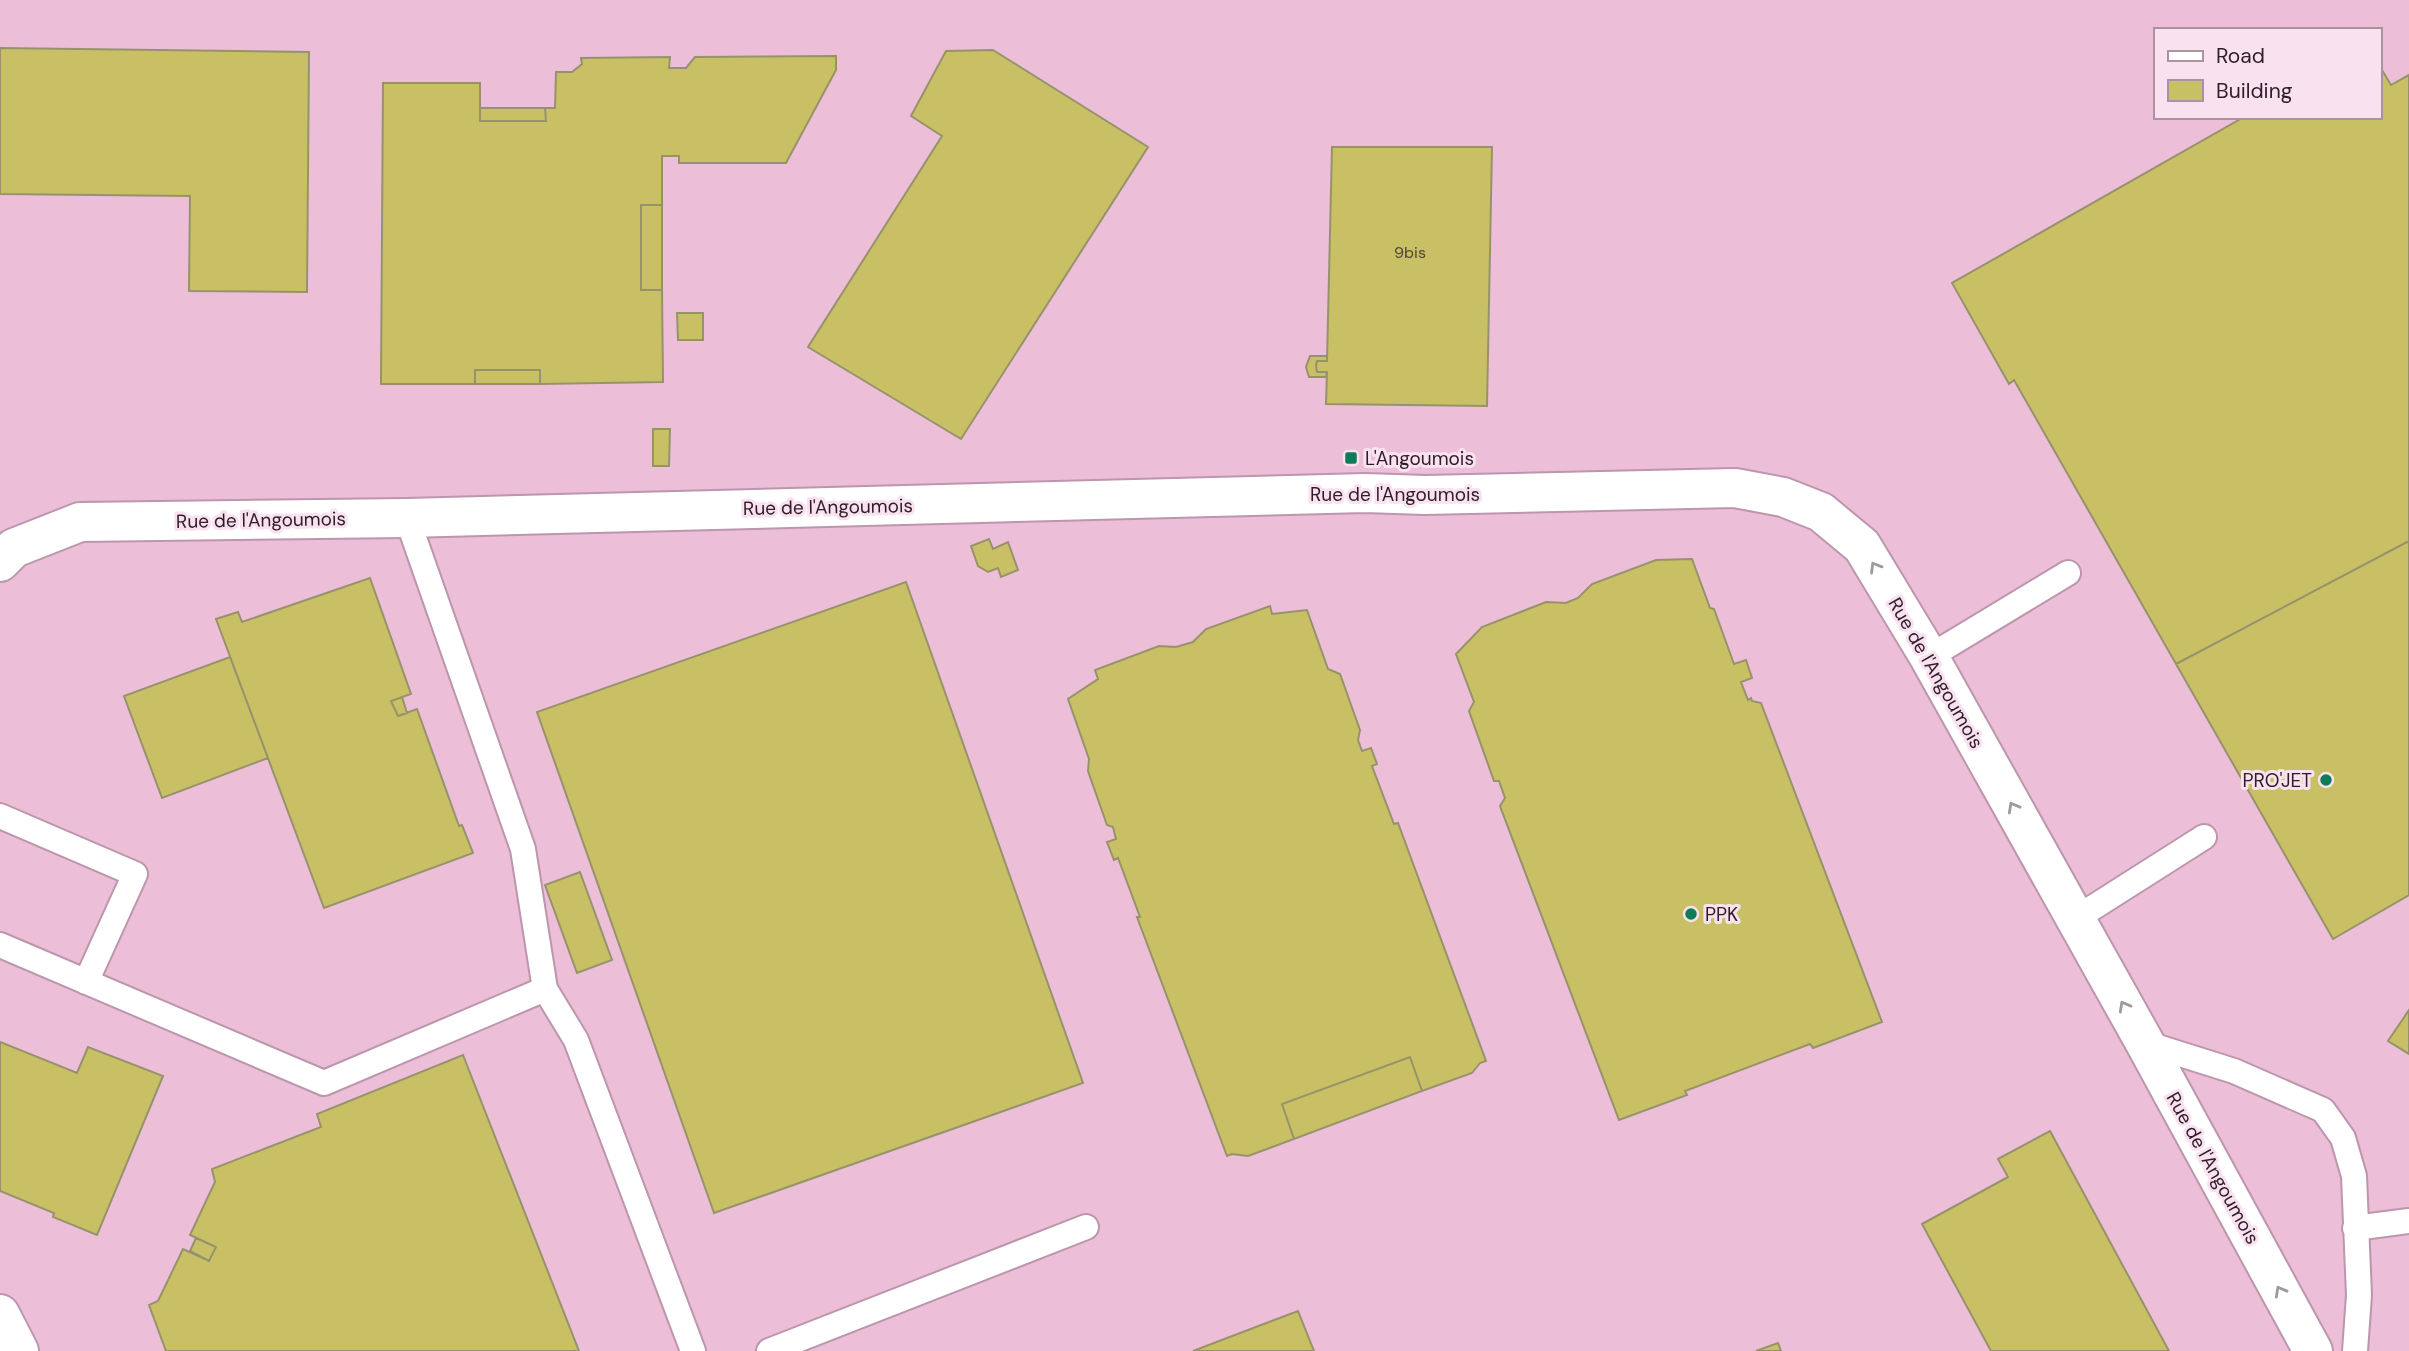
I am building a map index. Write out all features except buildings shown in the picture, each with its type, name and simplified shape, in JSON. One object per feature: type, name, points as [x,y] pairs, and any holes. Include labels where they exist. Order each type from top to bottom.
[{"type":"street","name":"Rue de l'Angoumois","points":[[0,562],[14,548],[80,522],[407,518],[1365,493],[1425,495],[1735,488],[1783,498],[1821,512],[1862,546],[1929,657],[2076,919],[2313,1351]]},
{"type":"street","points":[[0,1314],[19,1351]]},
{"type":"lane","points":[[407,518],[523,849],[545,989],[576,1040],[693,1351]]},
{"type":"lane","points":[[1929,657],[2068,573]]},
{"type":"lane","points":[[0,816],[135,874],[86,982]]},
{"type":"lane","points":[[2076,919],[2204,837]]},
{"type":"lane","points":[[0,945],[324,1083],[545,989]]},
{"type":"lane","points":[[2145,1043],[2234,1071],[2323,1111],[2343,1139],[2354,1176],[2359,1295],[2355,1351]]},
{"type":"lane","points":[[2355,1228],[2409,1220]]},
{"type":"lane","points":[[769,1351],[1086,1227]]},
{"type":"shaded area","points":[[0,0],[2409,0],[2409,1351],[0,1351]]},
{"type":"place","name":"L'Angoumois","points":[[1351,458]]},
{"type":"place","name":"PRO'JET","points":[[2326,780]]},
{"type":"place","name":"PPK","points":[[1691,914]]}]
